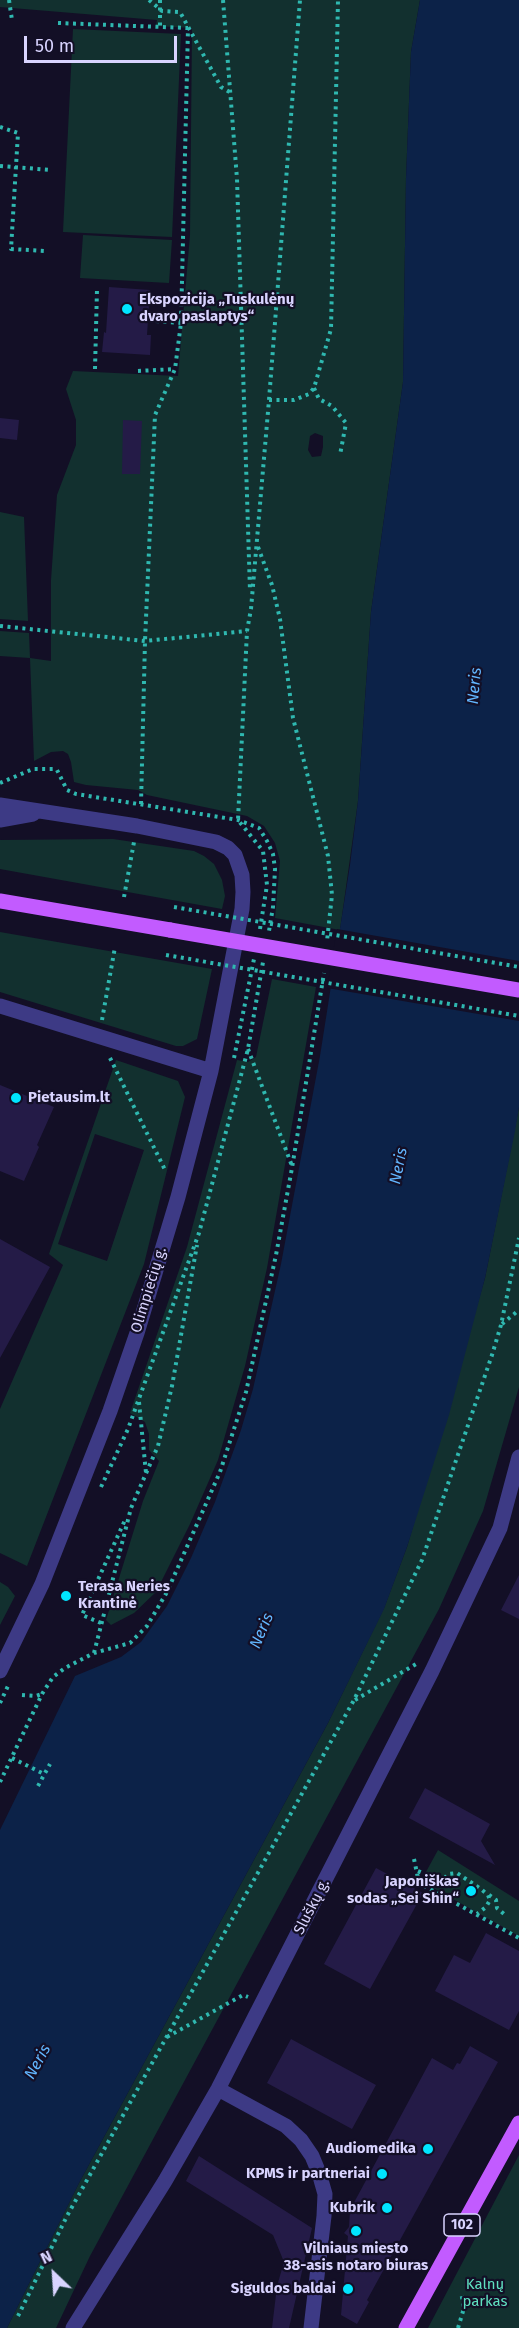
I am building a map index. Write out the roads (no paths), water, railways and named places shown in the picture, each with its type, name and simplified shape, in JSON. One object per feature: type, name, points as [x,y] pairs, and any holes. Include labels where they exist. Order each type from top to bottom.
[{"type":"main road","points":[[1,901],[519,990]]},
{"type":"main road","name":"102","points":[[406,2328],[519,2123]]},
{"type":"street","points":[[0,805],[41,813]]},
{"type":"street","points":[[0,819],[41,813]]},
{"type":"street","name":"Olimpiečių g.","points":[[0,1671],[42,1584],[110,1411],[136,1334],[178,1197],[211,1071],[242,909],[243,892],[242,876],[235,855],[228,848],[203,838],[41,813]]},
{"type":"street","points":[[0,1006],[211,1071]]},
{"type":"street","name":"Sluškų g.","points":[[73,2328],[165,2181],[218,2089],[432,1671],[500,1528],[519,1457]]},
{"type":"street","points":[[218,2089],[286,2126],[301,2140],[312,2156],[319,2173],[325,2194],[324,2216],[311,2328]]},
{"type":"water","name":"Neris","points":[[420,0],[519,0],[519,1107],[515,1131],[485,1278],[449,1415],[407,1547],[384,1609],[328,1723],[79,2183],[7,2328],[0,2328],[0,1830],[75,1676],[121,1657],[141,1642],[167,1606],[215,1502],[253,1389],[281,1264],[320,1056],[358,801],[371,612],[403,382],[406,178],[411,52]]},
{"type":"place","name":"Ekspozicija „Tuskulėnų dvaro paslaptys“","points":[[127,309]]},
{"type":"place","name":"Pietausim.lt","points":[[16,1098]]},
{"type":"place","name":"Terasa Neries Krantinė","points":[[66,1596]]},
{"type":"place","name":"Japoniškas sodas „Sei Shin“","points":[[471,1891]]},
{"type":"place","name":"Audiomedika","points":[[428,2149]]},
{"type":"place","name":"KPMS ir partneriai","points":[[382,2174]]},
{"type":"place","name":"Kubrik","points":[[387,2208]]},
{"type":"place","name":"Vilniaus miesto 38-asis notaro biuras","points":[[356,2231]]},
{"type":"place","name":"Siguldos baldai","points":[[348,2289]]},
{"type":"park label","name":"Kalnų parkas","points":[[485,2294]]}]
